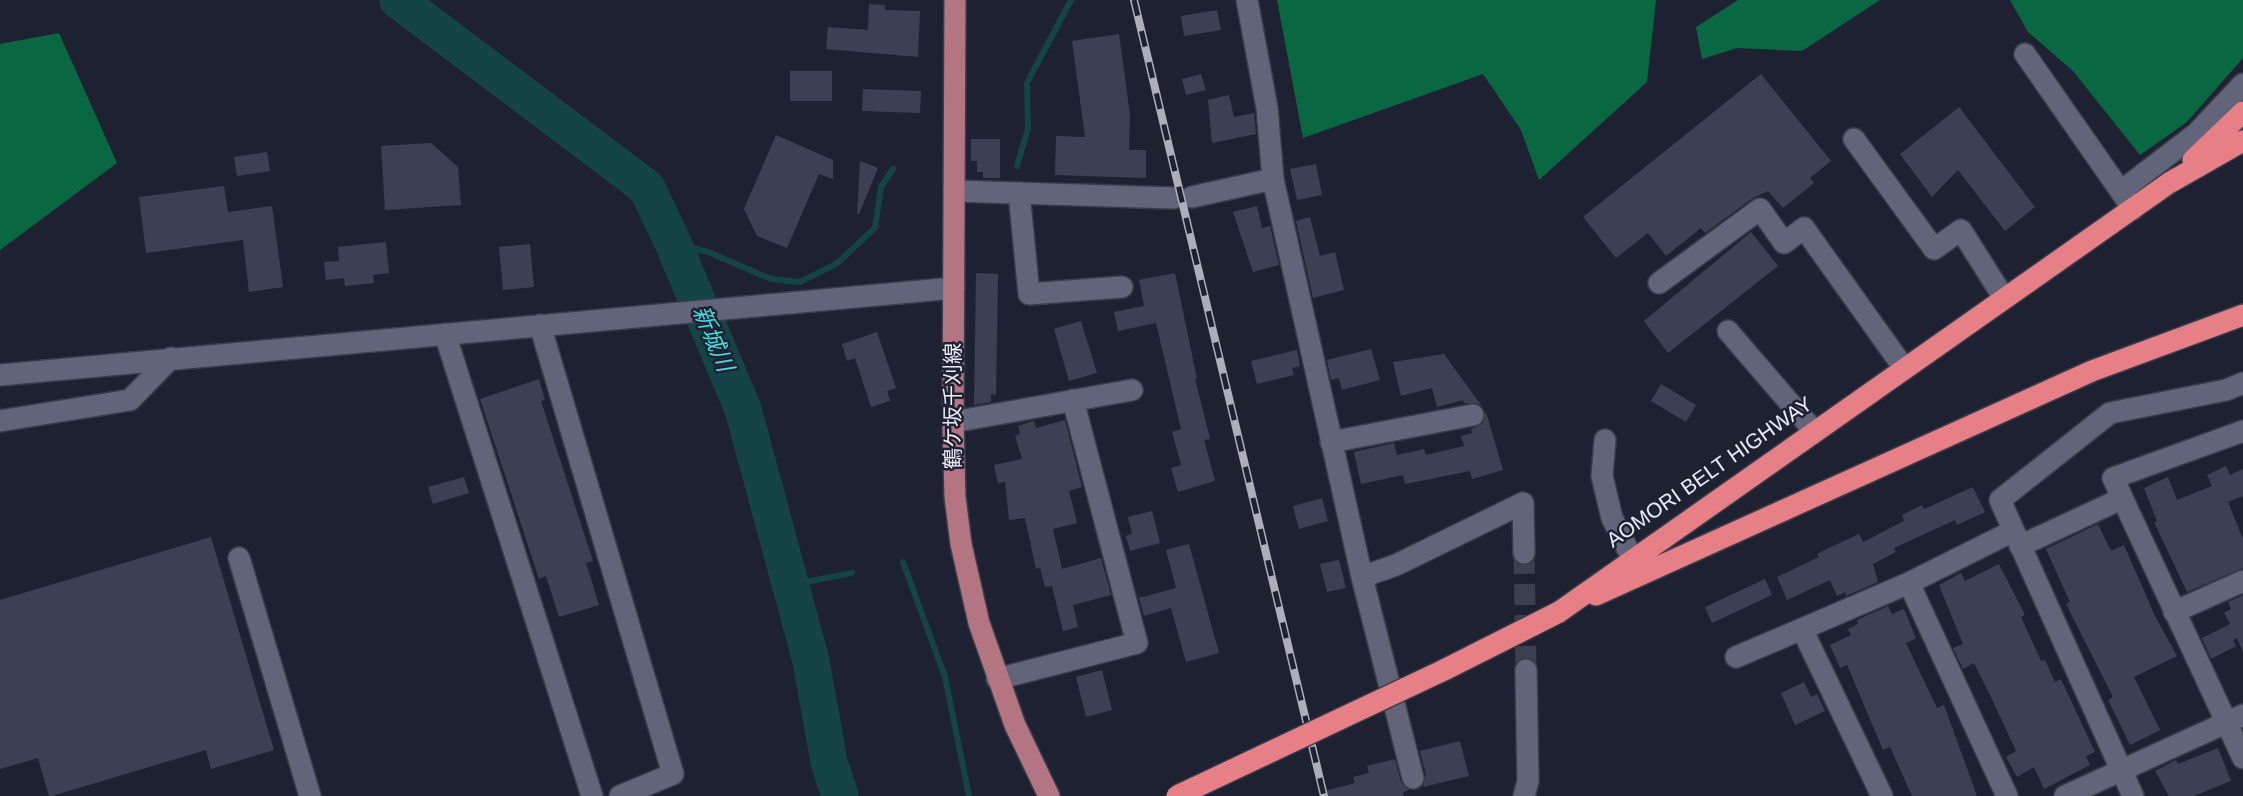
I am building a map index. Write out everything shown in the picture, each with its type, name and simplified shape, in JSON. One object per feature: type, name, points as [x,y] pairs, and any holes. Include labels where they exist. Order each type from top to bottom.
[{"type":"highway","points":[[2169,183],[2243,112]]},
{"type":"highway","name":"AOMORI BELT HIGHWAY","points":[[1177,796],[1444,670],[1559,612],[2004,298],[2127,200],[2169,183],[2243,141]]},
{"type":"highway","points":[[1559,612],[2092,371],[2243,315]]},
{"type":"main road","name":"鶴ケ坂千刈線","points":[[955,0],[955,498],[961,544],[979,623],[997,679],[1049,796]]},
{"type":"street","points":[[1247,0],[1267,108],[1273,179],[1362,577],[1413,778]]},
{"type":"street","points":[[2025,54],[2127,200],[2197,133],[2243,84]]},
{"type":"street","points":[[1854,139],[1934,249],[1961,230],[2004,298]]},
{"type":"street","points":[[954,191],[1182,197],[1273,179]]},
{"type":"street","points":[[1020,193],[1029,294],[1122,287]]},
{"type":"street","points":[[1659,283],[1760,209],[1784,243],[1804,228],[1904,368]]},
{"type":"street","points":[[0,374],[954,288]]},
{"type":"street","points":[[540,325],[673,774],[620,796]]},
{"type":"street","points":[[1728,331],[1814,430]]},
{"type":"street","points":[[445,334],[592,796]]},
{"type":"street","points":[[0,421],[130,400],[171,358]]},
{"type":"street","points":[[2133,796],[2000,500],[2110,413],[2226,390],[2243,383]]},
{"type":"street","points":[[953,422],[1132,390]]},
{"type":"street","points":[[997,679],[1137,643],[1073,400]]},
{"type":"street","points":[[1331,442],[1473,415]]},
{"type":"street","points":[[2243,431],[2113,478],[2174,612],[2234,719],[2243,758]]},
{"type":"street","points":[[1605,440],[1602,476],[1612,518],[1632,558]]},
{"type":"street","points":[[1737,657],[2016,538],[2121,499]]},
{"type":"street","points":[[1362,577],[1396,565],[1523,503],[1524,553]]},
{"type":"street","points":[[239,558],[310,796]]},
{"type":"street","points":[[2174,612],[2243,581]]},
{"type":"street","points":[[1909,583],[2007,796]]},
{"type":"street","points":[[1802,629],[1882,796]]},
{"type":"street","points":[[1524,796],[1528,781],[1526,670]]},
{"type":"street","points":[[2065,796],[2234,719]]},
{"type":"green space","points":[[1277,0],[1656,0],[1647,82],[1539,180],[1521,130],[1483,74],[1303,138]]},
{"type":"green space","points":[[1738,0],[1880,0],[1802,51],[1737,48],[1702,59],[1696,27]]},
{"type":"green space","points":[[2010,0],[2243,0],[2243,58],[2187,122],[2140,155],[2073,71],[2028,32]]},
{"type":"green space","points":[[59,33],[117,163],[0,250],[0,44]]},
{"type":"building","points":[[869,4],[885,5],[885,10],[920,11],[918,57],[826,49],[828,27],[868,30]]},
{"type":"building","points":[[1217,10],[1221,30],[1184,36],[1181,16]]},
{"type":"building","points":[[1119,34],[1130,115],[1129,150],[1146,150],[1146,178],[1055,175],[1056,136],[1085,137],[1072,41]]},
{"type":"building","points":[[790,71],[832,71],[832,101],[790,101]]},
{"type":"building","points":[[1201,74],[1206,90],[1186,95],[1182,79]]},
{"type":"building","points":[[1761,74],[1831,161],[1810,178],[1814,183],[1783,208],[1768,191],[1753,198],[1705,233],[1701,228],[1666,256],[1648,233],[1616,258],[1583,217]]},
{"type":"building","points":[[863,89],[921,91],[920,113],[862,111]]},
{"type":"building","points":[[1229,95],[1234,117],[1254,113],[1256,134],[1212,143],[1208,100]]},
{"type":"building","points":[[1959,107],[2035,207],[2005,231],[1958,170],[1932,197],[1900,154]]},
{"type":"building","points":[[776,135],[833,160],[833,179],[819,174],[787,248],[757,236],[744,209]]},
{"type":"building","points":[[971,139],[1000,139],[1000,178],[983,178],[983,172],[977,172],[977,161],[971,161]]},
{"type":"building","points":[[431,143],[458,167],[461,205],[385,210],[381,146]]},
{"type":"building","points":[[267,152],[270,171],[237,176],[234,157]]},
{"type":"building","points":[[860,161],[878,168],[857,214]]},
{"type":"building","points":[[1316,164],[1322,195],[1297,200],[1290,169]]},
{"type":"building","points":[[224,186],[228,212],[272,206],[283,287],[249,292],[243,240],[146,253],[139,197]]},
{"type":"building","points":[[1257,206],[1262,228],[1270,226],[1279,265],[1253,272],[1233,212]]},
{"type":"building","points":[[1310,217],[1320,256],[1335,252],[1344,290],[1313,298],[1296,221]]},
{"type":"building","points":[[1751,232],[1778,266],[1668,353],[1644,321]]},
{"type":"building","points":[[386,242],[389,273],[373,275],[374,283],[345,286],[344,278],[326,280],[324,262],[339,261],[338,247]]},
{"type":"building","points":[[530,244],[534,287],[503,290],[499,247]]},
{"type":"building","points":[[976,273],[998,274],[996,395],[991,394],[991,402],[974,405]]},
{"type":"building","points":[[1175,273],[1195,379],[1210,439],[1204,440],[1215,481],[1178,492],[1171,468],[1181,465],[1172,432],[1181,429],[1156,323],[1118,331],[1114,312],[1144,306],[1139,280]]},
{"type":"building","points":[[1081,321],[1097,373],[1069,381],[1054,329]]},
{"type":"building","points":[[877,332],[896,388],[887,391],[890,401],[871,407],[855,358],[847,361],[842,344]]},
{"type":"building","points":[[1371,349],[1380,380],[1342,390],[1339,378],[1331,380],[1327,360]]},
{"type":"building","points":[[1297,350],[1300,366],[1292,368],[1294,375],[1257,384],[1251,361]]},
{"type":"building","points":[[1444,354],[1481,405],[1464,403],[1463,400],[1437,407],[1432,388],[1401,396],[1393,362]]},
{"type":"building","points":[[539,379],[545,400],[541,401],[593,561],[586,563],[599,605],[559,617],[546,576],[539,579],[480,399]]},
{"type":"building","points":[[1661,384],[1696,405],[1686,422],[1651,401]]},
{"type":"building","points":[[1486,412],[1503,470],[1472,479],[1470,471],[1405,484],[1403,475],[1361,484],[1354,452],[1394,443],[1397,455],[1424,449],[1426,455],[1464,446],[1461,436],[1472,433],[1471,429],[1482,424]]},
{"type":"building","points":[[1065,420],[1082,487],[1069,491],[1077,523],[1053,529],[1062,569],[1101,558],[1111,595],[1073,605],[1078,627],[1063,631],[1052,586],[1045,587],[1040,568],[1036,569],[1025,518],[1009,520],[1005,482],[998,483],[994,465],[1022,459],[1015,436],[1020,434],[1018,426],[1034,421],[1036,428]]},
{"type":"building","points":[[2226,466],[2230,475],[2243,469],[2243,496],[2228,502],[2243,539],[2243,568],[2187,592],[2154,522],[2157,521],[2144,488],[2168,477],[2177,500],[2212,486],[2207,475]]},
{"type":"building","points":[[464,477],[469,493],[433,504],[428,487]]},
{"type":"building","points":[[1973,487],[1985,512],[1957,525],[1955,520],[1894,548],[1896,552],[1873,564],[1878,582],[1846,596],[1845,592],[1837,596],[1830,580],[1787,600],[1777,577],[1859,534],[1863,542],[1904,521],[1902,515],[1922,505],[1924,509]]},
{"type":"building","points":[[1322,498],[1328,521],[1299,529],[1293,506]]},
{"type":"building","points":[[1152,511],[1160,543],[1130,551],[1126,536],[1132,534],[1128,517]]},
{"type":"building","points":[[2098,524],[2111,551],[2124,545],[2155,616],[2177,656],[2134,677],[2160,730],[2130,745],[2108,700],[2113,697],[2066,604],[2070,602],[2046,549]]},
{"type":"building","points":[[211,537],[274,750],[211,769],[206,750],[52,796],[49,796],[38,758],[0,769],[0,600]]},
{"type":"building","points":[[1189,544],[1219,653],[1186,662],[1171,608],[1144,616],[1139,598],[1176,588],[1166,550]]},
{"type":"building","points":[[1339,560],[1346,588],[1327,592],[1320,564]]},
{"type":"building","points":[[1999,564],[2025,615],[2021,617],[2041,661],[2045,660],[2055,682],[2061,679],[2095,752],[2086,756],[2090,765],[2044,789],[2034,767],[2017,777],[2006,757],[2016,751],[1974,663],[1963,669],[1953,648],[1963,644],[1939,585],[1961,573],[1965,581]]},
{"type":"building","points":[[1765,579],[1772,595],[1712,623],[1705,607]]},
{"type":"building","points":[[2243,595],[2243,652],[2237,638],[2233,640],[2236,646],[2211,659],[2202,638],[2230,624],[2224,613],[2231,609],[2228,602]]},
{"type":"building","points":[[1888,606],[1892,614],[1904,609],[1916,638],[1906,643],[1937,708],[1944,705],[1977,796],[1912,796],[1890,747],[1883,750],[1847,665],[1840,668],[1830,645],[1851,635],[1848,629],[1858,624],[1857,620]]},
{"type":"building","points":[[1102,670],[1112,710],[1086,717],[1076,677]]},
{"type":"building","points":[[1804,682],[1811,697],[1817,694],[1825,711],[1795,725],[1781,693]]},
{"type":"building","points":[[1460,741],[1469,776],[1423,787],[1426,775],[1420,751]]},
{"type":"building","points":[[2218,748],[2231,781],[2194,796],[2169,796],[2155,771],[2176,760],[2178,764]]},
{"type":"building","points":[[1395,759],[1401,782],[1409,790],[1403,792],[1404,796],[1325,796],[1324,791],[1355,783],[1353,777],[1369,773],[1367,766]]},
{"type":"waterway","name":"新城川","points":[[398,0],[647,188],[743,409],[811,661],[829,762],[840,796]]},
{"type":"waterway","points":[[1017,166],[1028,128],[1027,83],[1071,0]]},
{"type":"waterway","points":[[673,243],[708,252],[771,279],[800,282],[836,264],[875,228],[881,187],[893,169]]},
{"type":"waterway","points":[[903,562],[945,677],[969,796]]},
{"type":"waterway","points":[[790,585],[852,573]]},
{"type":"tunnel","points":[[1524,553],[1526,670]]},
{"type":"railway","points":[[1134,0],[1324,796]]}]
